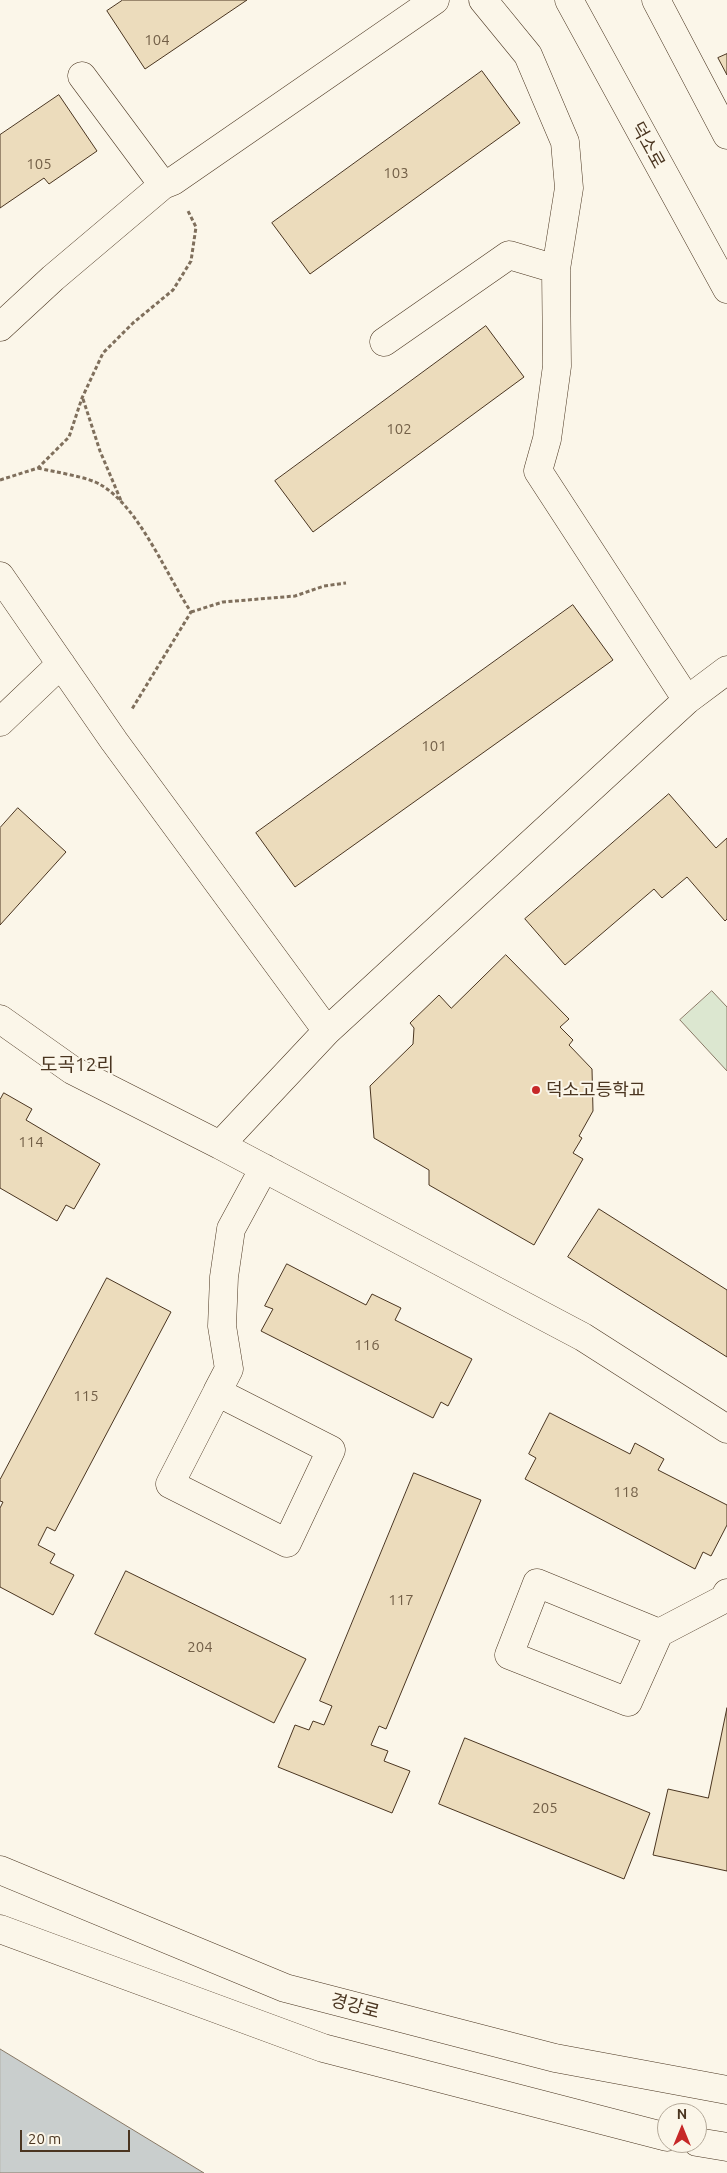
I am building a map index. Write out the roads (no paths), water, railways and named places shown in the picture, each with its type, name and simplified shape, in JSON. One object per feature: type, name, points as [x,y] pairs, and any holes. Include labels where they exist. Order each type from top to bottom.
[{"type":"main road","points":[[0,327],[53,278],[168,183],[435,0]]},
{"type":"main road","points":[[483,0],[528,55],[565,142],[569,188],[556,269],[556,366],[547,439],[538,472],[687,700]]},
{"type":"main road","name":"덕소로","points":[[569,0],[727,289]]},
{"type":"main road","points":[[656,0],[727,135]]},
{"type":"main road","points":[[82,76],[168,183]]},
{"type":"main road","points":[[384,342],[509,255],[556,269]]},
{"type":"main road","points":[[0,576],[114,741],[327,1031]]},
{"type":"main road","points":[[0,722],[62,664]]},
{"type":"main road","points":[[220,1145],[327,1031],[687,700],[727,670]]},
{"type":"main road","points":[[0,1019],[72,1070],[220,1145],[583,1337],[727,1429]]},
{"type":"main road","points":[[229,1368],[170,1484],[287,1543],[331,1450],[218,1392],[229,1368],[222,1326],[224,1277],[231,1229],[264,1168]]},
{"type":"main road","points":[[659,1633],[537,1583],[508,1655],[628,1702],[659,1633],[724,1599],[727,1593]]},
{"type":"main road","name":"경강로","points":[[0,1870],[285,1988],[555,2058],[727,2090]]},
{"type":"main road","points":[[0,1929],[323,2048],[657,2134]]},
{"type":"main road","points":[[707,2144],[727,2147]]},
{"type":"place","name":"덕소고등학교","points":[[536,1090]]},
{"type":"district","name":"도곡12리","points":[[77,1065]]}]
